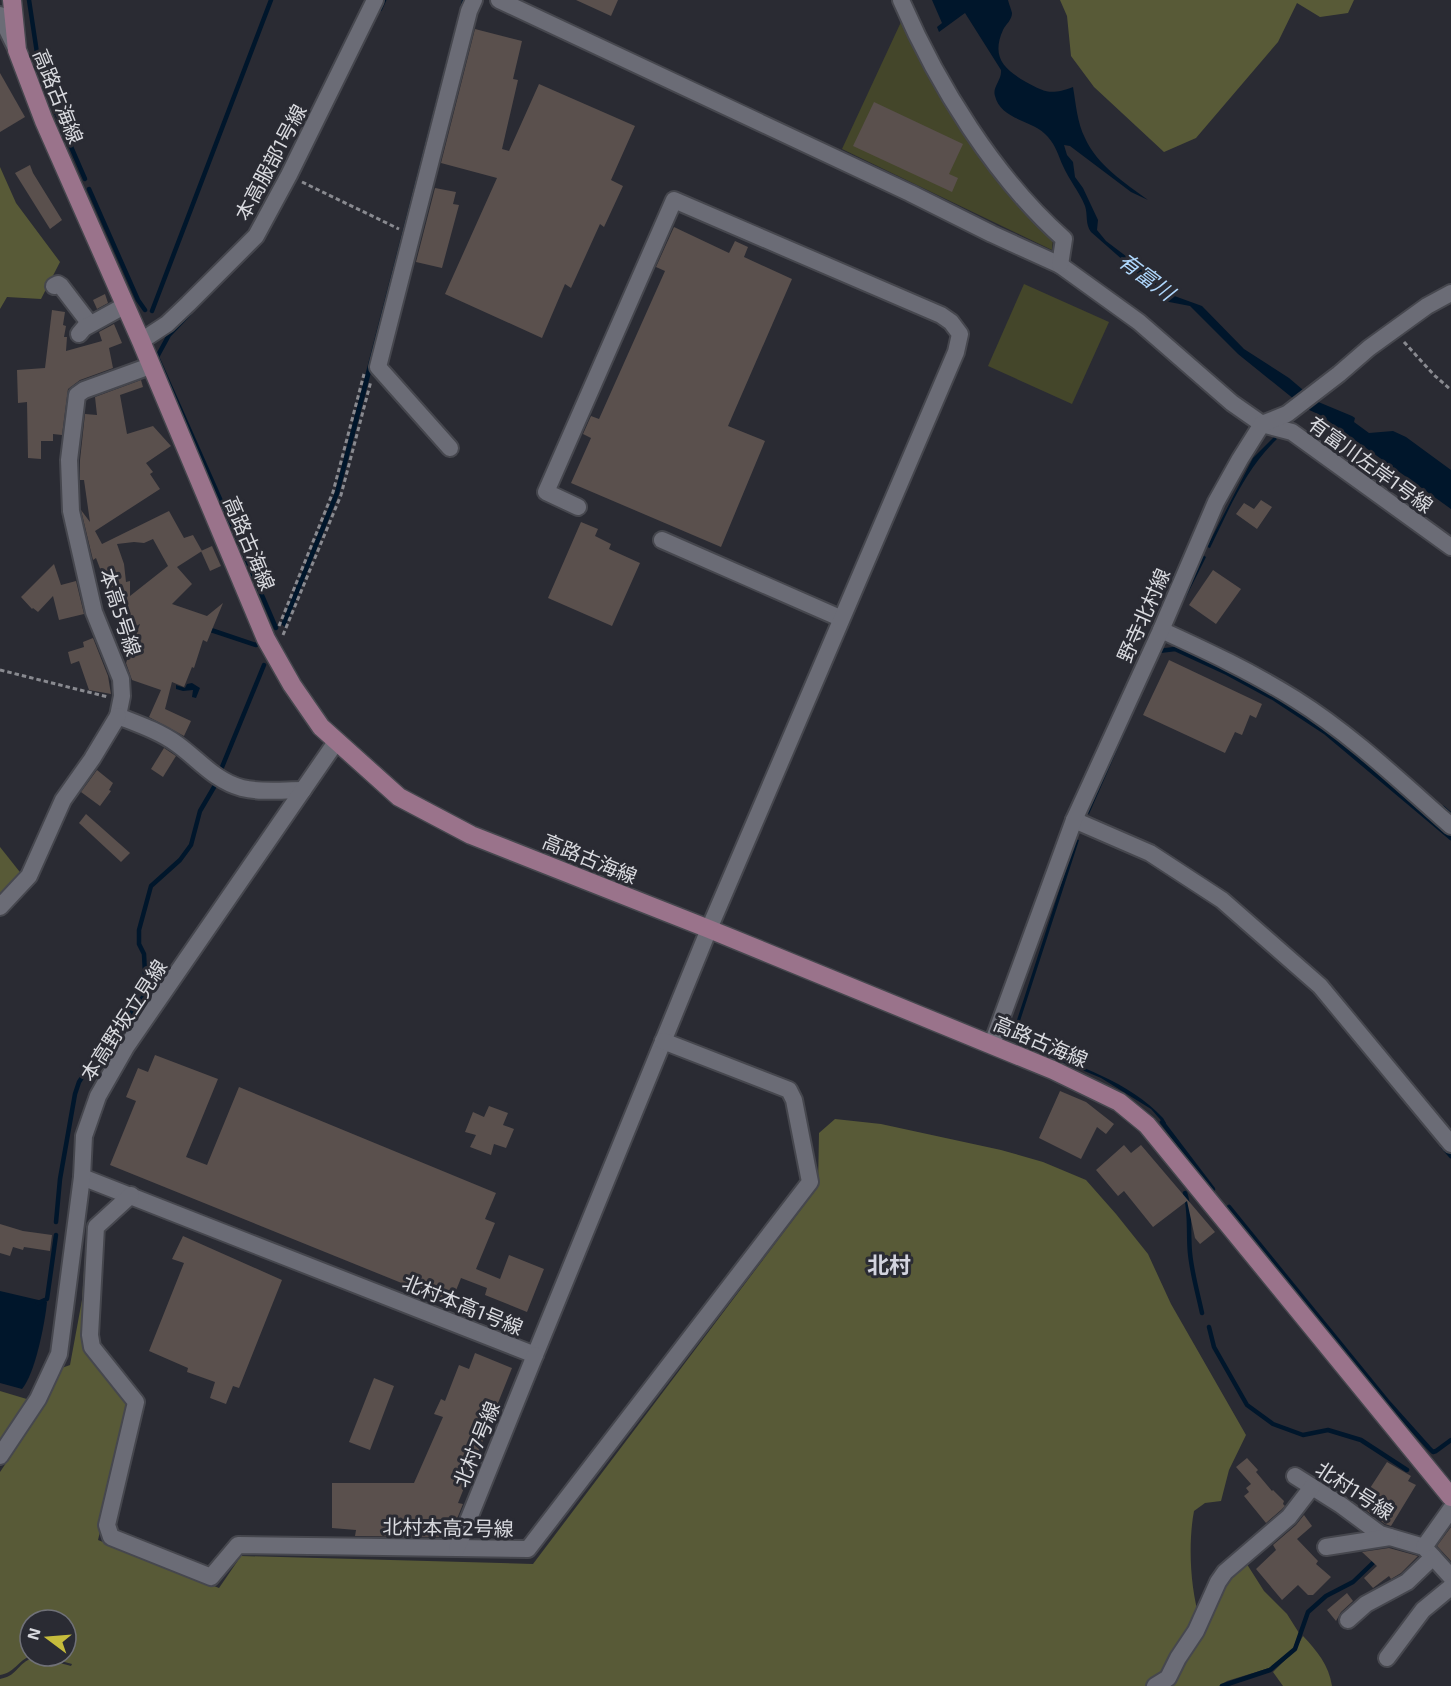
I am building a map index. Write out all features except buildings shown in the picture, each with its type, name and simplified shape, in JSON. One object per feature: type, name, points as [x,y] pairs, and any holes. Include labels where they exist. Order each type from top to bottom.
[{"type":"main road","name":"高路古海線","points":[[12,0],[17,50],[44,122],[141,341],[266,639],[292,686],[321,727],[399,797],[471,835],[992,1044],[1090,1086],[1119,1102],[1147,1125],[1451,1497]]},
{"type":"street","name":"本高服部1号線","points":[[141,341],[167,324],[256,236],[289,176],[375,0]]},
{"type":"street","points":[[450,448],[378,367],[474,0]]},
{"type":"street","points":[[499,0],[1060,265],[1139,322],[1232,403],[1262,424],[1287,414],[1393,330],[1451,293]]},
{"type":"street","points":[[901,0],[928,57],[999,169],[1027,203],[1064,239],[1060,265]]},
{"type":"street","points":[[0,15],[17,50]]},
{"type":"street","name":"北村本高1号線","points":[[82,1177],[535,1355],[708,929],[956,352],[960,334],[951,322],[941,315],[674,200],[546,492],[578,507]]},
{"type":"street","points":[[54,286],[58,284],[62,286],[85,329],[124,306]]},
{"type":"street","name":"本高5号線","points":[[119,708],[121,679],[94,612],[71,511],[70,449],[77,395],[84,390],[150,366]]},
{"type":"street","name":"有富川左岸1号線","points":[[1262,424],[1292,432],[1451,548]]},
{"type":"street","name":"野寺北村線","points":[[992,1044],[1074,820],[1161,630],[1215,502],[1262,424]]},
{"type":"street","points":[[662,540],[840,618]]},
{"type":"street","points":[[1161,630],[1242,667],[1297,700],[1344,735],[1451,826]]},
{"type":"street","points":[[0,906],[29,876],[63,801],[92,759],[119,708],[177,744],[225,782],[242,788],[303,790]]},
{"type":"street","name":"本高野坂立見線","points":[[0,1456],[38,1399],[59,1354],[82,1177],[84,1136],[98,1096],[126,1047],[336,742]]},
{"type":"street","points":[[1074,820],[1150,853],[1222,900],[1320,986],[1451,1144]]},
{"type":"street","name":"北村本高2号線","points":[[131,1195],[96,1227],[92,1292],[90,1335],[92,1347],[136,1402],[107,1525],[111,1537],[211,1577],[238,1545],[528,1549],[810,1182],[794,1100],[789,1090],[663,1041]]},
{"type":"street","name":"北村7号線","points":[[457,1548],[535,1355]]},
{"type":"street","name":"北村1号線","points":[[1295,1476],[1341,1505],[1380,1534],[1429,1552]]},
{"type":"street","points":[[1165,1683],[1196,1631],[1218,1582],[1225,1572],[1289,1517],[1312,1487]]},
{"type":"street","points":[[1348,1620],[1366,1604],[1407,1582],[1429,1552],[1451,1509]]},
{"type":"street","points":[[1326,1547],[1391,1537]]},
{"type":"street","points":[[1429,1552],[1451,1577]]},
{"type":"street","points":[[1387,1658],[1423,1610],[1451,1587]]},
{"type":"path","points":[[289,176],[401,229]]},
{"type":"path","points":[[1393,330],[1451,390]]},
{"type":"path","points":[[273,651],[286,629],[341,495],[374,371],[378,367]]},
{"type":"path","points":[[0,670],[119,708]]},
{"type":"green space","points":[[1060,0],[1354,0],[1348,13],[1320,17],[1297,3],[1278,42],[1196,138],[1164,152],[1094,87],[1071,56],[1067,16]]},
{"type":"green space","points":[[901,22],[975,144],[1053,237],[1052,250],[842,149]]},
{"type":"green space","points":[[0,167],[16,203],[60,262],[41,299],[7,297],[0,309]]},
{"type":"green space","points":[[1024,284],[1109,322],[1072,404],[988,366]]},
{"type":"green space","points":[[0,847],[23,876],[0,902]]},
{"type":"green space","points":[[835,1119],[881,1124],[1001,1150],[1043,1162],[1086,1180],[1148,1254],[1171,1304],[1246,1435],[1229,1470],[1221,1501],[1205,1503],[1194,1511],[1191,1566],[1200,1620],[1179,1652],[1150,1686],[0,1686],[0,1679],[13,1674],[19,1668],[78,1668],[78,1608],[18,1608],[18,1664],[9,1672],[0,1675],[0,1472],[37,1417],[59,1369],[70,1365],[82,1300],[87,1226],[90,1223],[84,1349],[125,1397],[129,1411],[98,1540],[219,1588],[241,1556],[533,1564],[818,1187],[819,1133]]},
{"type":"green space","points":[[0,1391],[30,1400],[0,1445]]},
{"type":"green space","points":[[1243,1558],[1264,1591],[1287,1614],[1299,1633],[1293,1649],[1269,1668],[1227,1681],[1219,1686],[1173,1686],[1170,1680],[1202,1623]]},
{"type":"green space","points":[[1303,1636],[1325,1665],[1332,1686],[1283,1686],[1273,1672],[1296,1649]]},
{"type":"water","points":[[462,0],[469,0],[339,494],[285,627],[281,624],[335,492]]},
{"type":"water","name":"有富川","points":[[932,0],[1008,0],[1012,13],[1011,18],[1003,30],[998,48],[1006,67],[1018,77],[1044,91],[1054,92],[1073,87],[1080,126],[1090,148],[1112,173],[1148,200],[1131,192],[1070,146],[1064,145],[1067,155],[1073,162],[1075,177],[1083,188],[1098,220],[1097,230],[1106,241],[1143,269],[1169,294],[1202,306],[1244,349],[1289,378],[1316,401],[1352,416],[1355,418],[1354,422],[1369,433],[1393,431],[1406,437],[1451,470],[1451,509],[1320,415],[1305,408],[1238,354],[1190,306],[1164,301],[1133,269],[1091,232],[1085,206],[1051,140],[1042,131],[1004,111],[998,104],[994,93],[1001,70],[965,13],[939,32],[937,27],[942,23]]},
{"type":"water","points":[[1274,437],[1277,439],[1247,477],[1210,548],[1207,547],[1253,458]]},
{"type":"water","points":[[1203,555],[1206,557],[1173,623],[1170,622],[1189,587]]},
{"type":"water","points":[[1158,649],[1161,650],[1089,814],[1086,812]]},
{"type":"water","points":[[192,683],[200,688],[196,698],[192,697],[193,690],[176,689],[176,685],[185,688],[187,684]]},
{"type":"water","points":[[1076,839],[1079,840],[1020,1021],[1021,1033],[1032,1048],[1119,1084],[1149,1105],[1163,1118],[1165,1125],[1151,1109],[1101,1078],[1025,1046],[1017,1031],[1017,1020]]},
{"type":"water","points":[[0,1291],[47,1302],[35,1360],[22,1389],[0,1383]]},
{"type":"waterway","points":[[29,0],[37,53],[52,102]]},
{"type":"waterway","points":[[152,311],[271,0]]},
{"type":"waterway","points":[[380,9],[384,0]]},
{"type":"waterway","points":[[55,110],[85,179]]},
{"type":"waterway","points":[[89,189],[138,300],[145,310]]},
{"type":"waterway","points":[[189,314],[169,335],[157,357],[240,544]]},
{"type":"waterway","points":[[243,551],[276,628]]},
{"type":"waterway","points":[[208,629],[256,645]]},
{"type":"waterway","points":[[1158,654],[1159,651],[1175,649],[1275,699],[1325,732],[1451,838]]},
{"type":"waterway","points":[[220,772],[264,665]]},
{"type":"waterway","points":[[56,1222],[60,1179],[79,1082],[96,1056],[100,1055],[146,993],[144,954],[139,944],[139,930],[151,886],[180,860],[191,845],[200,811],[217,782]]},
{"type":"waterway","points":[[1443,808],[1451,815]]},
{"type":"waterway","points":[[1162,1122],[1213,1189]]},
{"type":"waterway","points":[[1443,1147],[1451,1156]]},
{"type":"waterway","points":[[1185,1193],[1191,1261],[1202,1313]]},
{"type":"waterway","points":[[1229,1207],[1387,1401],[1429,1448],[1433,1452],[1436,1451],[1451,1440]]},
{"type":"waterway","points":[[38,1303],[47,1299],[56,1235]]},
{"type":"waterway","points":[[1209,1327],[1214,1347],[1247,1405],[1273,1424],[1303,1435],[1328,1430],[1361,1440],[1407,1470]]},
{"type":"waterway","points":[[1222,1686],[1270,1670],[1295,1649],[1308,1612],[1326,1596],[1353,1582],[1377,1559]]},
{"type":"district","name":"北村","points":[[889,1264]]}]
